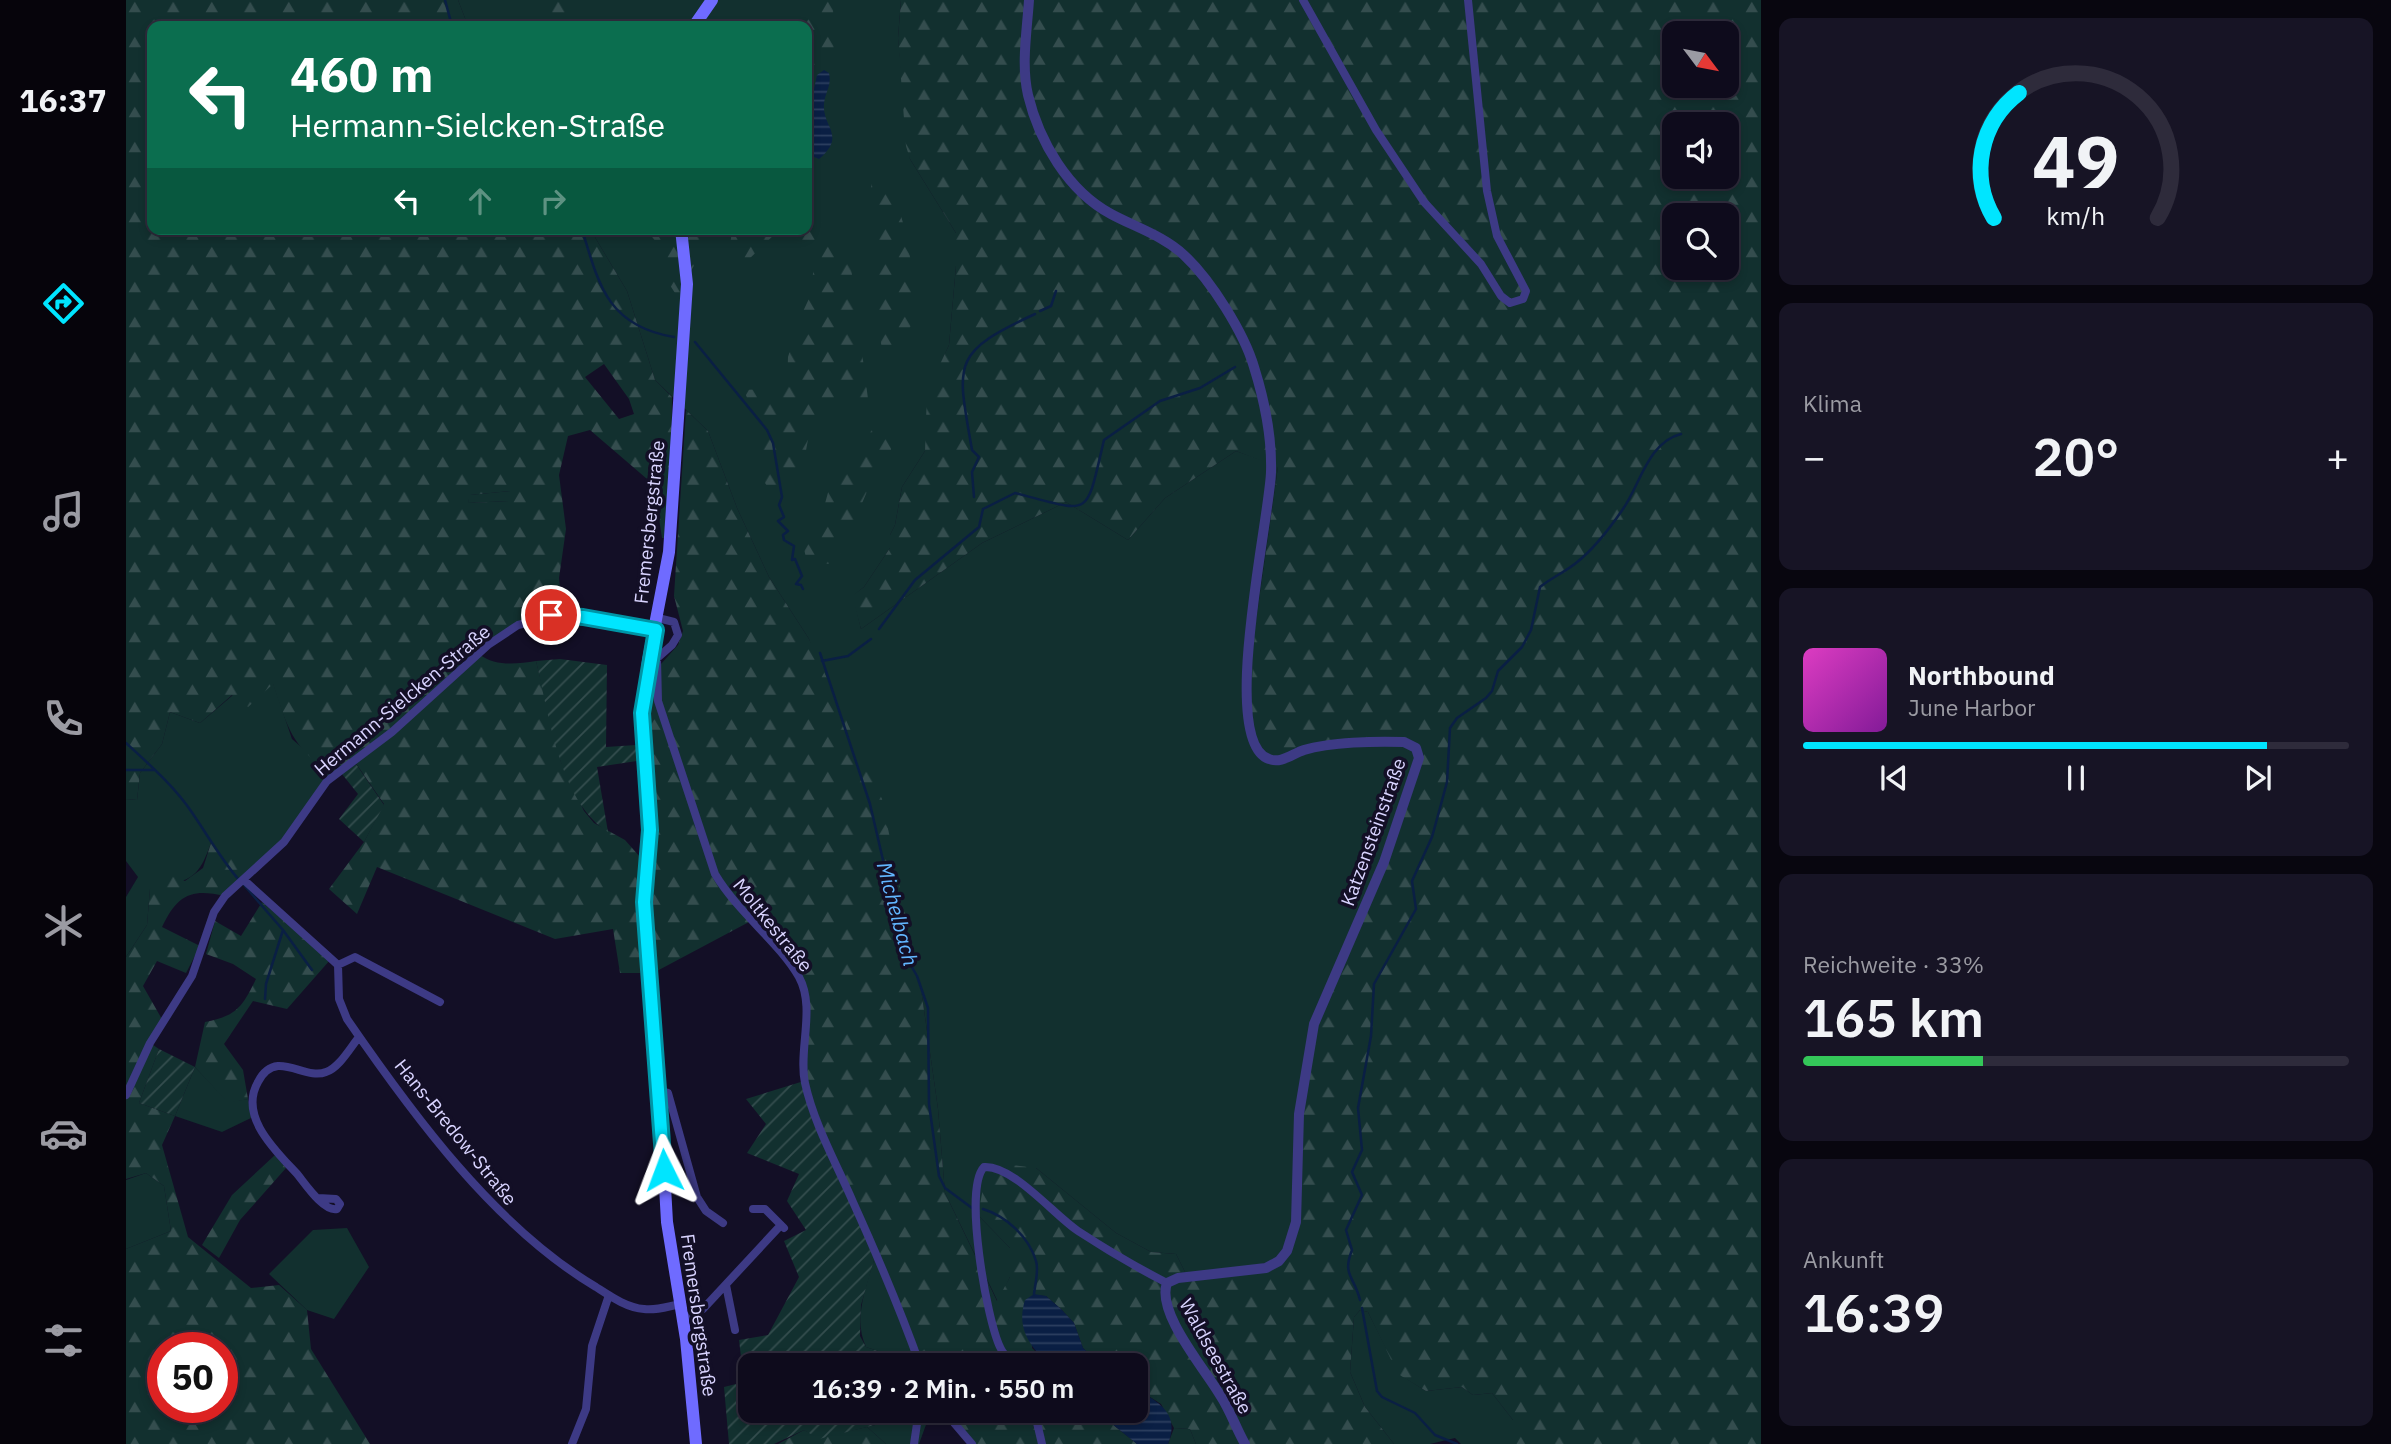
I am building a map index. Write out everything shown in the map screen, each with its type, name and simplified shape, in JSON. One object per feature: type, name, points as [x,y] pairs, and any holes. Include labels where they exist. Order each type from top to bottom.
[{"type":"main road","points":[[697,21],[712,0]]},
{"type":"main road","name":"Fremersbergstraße","points":[[682,235],[688,276],[669,552],[642,713],[650,830],[644,902],[660,1091],[667,1223],[683,1318],[696,1444]]},
{"type":"street","name":"Katzensteinstraße","points":[[1028,0],[1028,93],[1049,149],[1069,179],[1096,206],[1156,236],[1184,255],[1224,308],[1254,366],[1270,446],[1271,472],[1250,627],[1247,715],[1255,746],[1265,758],[1277,761],[1320,747],[1404,742],[1416,748],[1419,758],[1384,862],[1314,1024],[1298,1114],[1298,1206],[1290,1245],[1279,1261],[1266,1268],[1187,1276],[1167,1283]]},
{"type":"street","points":[[1303,0],[1376,130],[1424,202],[1481,264],[1501,296],[1510,303],[1518,303],[1526,291],[1497,236],[1487,191],[1468,0]]},
{"type":"street","name":"Hermann-Sielcken-Straße","points":[[126,1095],[150,1043],[192,976],[214,912],[284,842],[327,781],[373,748],[508,631],[541,617],[563,614],[657,624]]},
{"type":"street","points":[[652,660],[678,635],[674,622],[657,624]]},
{"type":"street","name":"Moltkestraße","points":[[652,660],[657,701],[715,874],[730,899],[787,960],[800,979],[806,1006],[804,1081],[820,1129],[877,1255],[915,1353]]},
{"type":"street","points":[[242,882],[338,965],[355,957],[440,1002]]},
{"type":"street","name":"Hans-Bredow-Straße","points":[[338,965],[340,999],[347,1020],[498,1211],[570,1270],[608,1295],[641,1309],[681,1304]]},
{"type":"street","points":[[318,1198],[259,1127],[253,1103],[255,1086],[272,1067],[325,1073],[332,1069],[359,1037]]},
{"type":"street","points":[[660,1091],[668,1094],[697,1197],[706,1211],[723,1223]]},
{"type":"street","points":[[1004,1353],[993,1325],[981,1257],[976,1196],[980,1172],[984,1167],[1013,1178],[1074,1228],[1123,1261],[1167,1283]]},
{"type":"street","points":[[683,1318],[703,1309],[782,1226],[765,1209],[753,1209]]},
{"type":"street","name":"Waldseestraße","points":[[1167,1283],[1165,1298],[1170,1316],[1220,1394],[1245,1444]]},
{"type":"street","points":[[726,1285],[735,1331]]},
{"type":"street","points":[[572,1444],[586,1409],[592,1346],[608,1295]]},
{"type":"street","points":[[914,1444],[917,1423]]},
{"type":"street","points":[[954,1423],[972,1444]]},
{"type":"street","points":[[1037,1423],[1042,1444]]},
{"type":"green space","points":[[126,0],[458,0],[466,21],[147,21],[147,235],[594,235],[627,291],[655,380],[672,397],[671,538],[662,538],[654,485],[590,430],[568,436],[559,475],[566,529],[559,578],[563,614],[530,621],[479,654],[499,663],[536,661],[561,762],[584,811],[594,823],[625,840],[640,857],[640,973],[620,973],[613,929],[555,939],[377,867],[357,914],[329,889],[364,842],[384,804],[355,762],[334,775],[309,756],[293,736],[273,684],[248,707],[232,695],[200,723],[170,712],[162,744],[140,773],[137,800],[126,799]],"holes":[[[604,364],[629,399],[634,414],[619,419],[585,377]],[[510,491],[509,501],[468,503],[470,495]]]},
{"type":"green space","points":[[458,0],[901,0],[898,38],[910,159],[956,233],[956,266],[949,345],[942,361],[925,451],[902,487],[895,525],[890,535],[890,548],[864,587],[853,596],[861,629],[982,543],[1066,502],[1128,540],[1165,498],[1236,451],[1278,466],[1255,628],[1303,750],[1396,742],[1418,752],[1298,1206],[1279,1261],[1187,1276],[1176,1254],[1151,1252],[1116,1233],[1036,1168],[978,1215],[1010,1248],[1010,1277],[998,1302],[945,1193],[938,1109],[922,996],[809,639],[769,577],[737,508],[708,431],[655,380],[627,291],[594,235],[812,235],[812,21],[466,21]]},
{"type":"green space","points":[[554,0],[560,0],[571,21],[549,21]]},
{"type":"green space","points":[[793,0],[833,0],[834,65],[817,66],[812,75],[812,21],[802,21],[804,18]]},
{"type":"green space","points":[[901,0],[1761,0],[1761,1444],[1513,1444],[1513,1420],[1492,1393],[1473,1395],[1462,1387],[1426,1391],[1398,1374],[1368,1312],[1360,1310],[1354,1317],[1350,1372],[1365,1407],[1394,1444],[1196,1444],[1190,1429],[1174,1428],[1161,1404],[1148,1396],[1148,1353],[1088,1353],[1083,1348],[1074,1323],[1046,1296],[1034,1295],[1032,1348],[1037,1353],[915,1353],[804,1081],[804,992],[800,979],[749,922],[655,972],[649,879],[654,833],[648,687],[661,683],[661,664],[678,645],[683,631],[674,596],[686,410],[708,431],[737,508],[769,577],[809,639],[882,799],[922,996],[938,1109],[945,1193],[997,1301],[1010,1277],[1010,1248],[978,1215],[988,1162],[1036,1168],[1116,1233],[1151,1252],[1176,1254],[1187,1276],[1266,1268],[1290,1245],[1309,1043],[1419,766],[1410,744],[1303,750],[1277,761],[1249,733],[1255,628],[1278,467],[1236,451],[1165,498],[1128,540],[1066,502],[982,543],[861,629],[852,596],[864,587],[890,548],[890,535],[895,525],[902,487],[925,451],[927,392],[949,345],[956,233],[910,159],[906,146],[898,38]]},
{"type":"green space","points":[[871,161],[881,173],[896,201],[906,233],[913,281],[915,319],[898,347],[897,366],[885,367],[876,313],[877,267],[872,246],[877,231],[871,205],[871,181],[863,168]]},
{"type":"green space","points":[[812,219],[819,219],[851,267],[868,399],[841,396],[822,411],[809,436],[803,470],[770,491],[762,478],[761,444],[744,390],[787,388],[788,357],[800,318],[812,292],[814,254],[798,241],[800,235],[812,235]]},
{"type":"green space","points":[[651,235],[678,235],[683,294],[675,293],[666,279],[663,251]]},
{"type":"green space","points":[[682,235],[707,235],[706,245],[688,276]]},
{"type":"green space","points":[[731,235],[774,235],[745,263],[735,268],[730,247]]},
{"type":"green space","points":[[894,415],[891,450],[872,480],[838,559],[834,563],[808,566],[800,532],[812,528],[821,518],[829,489],[857,455],[880,416]]},
{"type":"green space","points":[[510,491],[510,501],[468,503],[469,495]]},
{"type":"green space","points":[[560,659],[607,665],[606,747],[636,745],[637,761],[597,767],[608,832],[591,818],[578,800],[558,755],[536,661]]},
{"type":"green space","points":[[273,683],[292,739],[334,775],[294,830],[244,880],[212,840],[202,864],[191,876],[150,889],[147,925],[126,957],[126,897],[138,877],[126,861],[126,799],[137,800],[140,773],[162,744],[170,712],[200,723],[233,695]]},
{"type":"green space","points":[[356,764],[384,805],[364,842],[339,819],[358,794],[342,774]]},
{"type":"green space","points":[[226,836],[244,866],[241,880],[225,896],[203,893],[186,896],[173,908],[162,927],[200,946],[186,973],[157,961],[143,986],[163,1021],[150,1043],[159,1049],[139,1103],[175,1116],[162,1145],[188,1237],[251,1288],[279,1285],[307,1310],[311,1349],[370,1444],[126,1444],[126,1249],[171,1231],[164,1186],[146,1173],[126,1179],[126,957],[147,925],[150,889],[161,870],[185,881],[203,868],[212,840]]},
{"type":"green space","points":[[262,902],[330,960],[287,1009],[253,1001],[224,1044],[243,1070],[248,1099],[228,1103],[195,1067],[205,1022],[224,1017],[237,1009],[256,979],[233,964],[206,954],[215,921],[241,936]]},
{"type":"green space","points":[[159,1049],[195,1067],[175,1116],[139,1103]]},
{"type":"green space","points":[[195,1067],[228,1102],[248,1099],[251,1118],[222,1132],[175,1116]]},
{"type":"green space","points":[[804,1081],[820,1129],[876,1253],[861,1305],[860,1336],[866,1347],[883,1353],[741,1353],[739,1340],[768,1335],[799,1277],[784,1241],[806,1230],[787,1201],[799,1174],[747,1153],[766,1124],[746,1099]]},
{"type":"green space","points":[[275,1155],[286,1168],[240,1220],[219,1258],[202,1245],[232,1195]]},
{"type":"green space","points":[[146,1173],[164,1186],[171,1231],[126,1249],[126,1180]]},
{"type":"green space","points":[[347,1228],[369,1267],[334,1319],[307,1310],[269,1274],[313,1230]]},
{"type":"green space","points":[[876,1253],[915,1353],[883,1353],[866,1347],[862,1336],[861,1312]]},
{"type":"green space","points":[[1360,1310],[1368,1312],[1399,1374],[1426,1391],[1462,1387],[1473,1395],[1492,1393],[1513,1420],[1513,1444],[1461,1444],[1455,1438],[1430,1444],[1394,1444],[1365,1407],[1350,1372],[1354,1317]]},
{"type":"green space","points":[[738,1384],[738,1423],[883,1423],[819,1439],[804,1430],[774,1444],[729,1444],[724,1387]]},
{"type":"green space","points":[[883,1423],[927,1423],[919,1444],[886,1444],[867,1427]]},
{"type":"green space","points":[[954,1423],[1111,1423],[1137,1444],[972,1444]]},
{"type":"green space","points":[[867,1427],[886,1444],[778,1444],[804,1430],[819,1438]]},
{"type":"green space","points":[[1174,1428],[1190,1429],[1196,1444],[1168,1444]]},
{"type":"water","points":[[824,70],[829,73],[824,112],[832,137],[827,151],[819,159],[812,156],[812,94],[817,75]]},
{"type":"water","points":[[1034,1294],[1046,1296],[1074,1323],[1083,1348],[1088,1353],[1038,1353],[1026,1336],[1022,1320],[1025,1300]]},
{"type":"water","points":[[1148,1396],[1166,1410],[1171,1433],[1168,1444],[1137,1444],[1111,1423],[1148,1423]]},
{"type":"waterway","name":"Michelbach","points":[[445,0],[451,21]]},
{"type":"waterway","name":"Michelbach","points":[[584,235],[601,285],[620,313],[652,332],[674,337]]},
{"type":"waterway","points":[[1040,311],[1051,306],[1056,291]]},
{"type":"waterway","points":[[974,497],[972,472],[979,457],[972,450],[964,398],[963,379],[966,364],[974,351],[987,339],[1035,314]]},
{"type":"waterway","name":"Michelbach","points":[[695,342],[767,430],[773,443],[782,497],[779,505],[784,517],[778,521],[788,531],[783,535],[784,540],[794,546],[792,560],[795,559],[802,576],[796,584],[803,589]]},
{"type":"waterway","points":[[879,629],[915,580],[979,527],[983,509],[1015,493],[1059,504],[1082,504],[1093,485],[1104,440],[1160,401],[1200,388],[1235,367]]},
{"type":"waterway","points":[[1360,1300],[1350,1275],[1348,1265],[1352,1250],[1346,1230],[1362,1195],[1352,1172],[1362,1150],[1358,1108],[1371,1036],[1374,984],[1416,909],[1412,881],[1432,837],[1447,782],[1450,728],[1457,718],[1486,698],[1492,691],[1498,671],[1522,647],[1531,630],[1540,587],[1572,566],[1595,545],[1623,509],[1653,455],[1660,446],[1681,434]]},
{"type":"waterway","points":[[822,661],[848,656],[871,639]]},
{"type":"waterway","name":"Michelbach","points":[[820,653],[870,804],[905,955],[917,976],[928,1008],[929,1104],[939,1176],[945,1188],[972,1208]]},
{"type":"waterway","points":[[126,743],[178,795],[239,880]]},
{"type":"waterway","points":[[126,770],[154,770]]},
{"type":"waterway","points":[[244,885],[283,930],[312,970]]},
{"type":"waterway","points":[[265,999],[266,984],[283,930]]},
{"type":"waterway","name":"Michelbach","points":[[983,1209],[1008,1222],[1033,1252],[1037,1265],[1034,1294]]},
{"type":"waterway","points":[[1362,1308],[1377,1391],[1382,1397],[1415,1413],[1435,1435],[1457,1444]]},
{"type":"route","points":[[551,615],[563,614],[656,630],[648,661],[642,713],[650,830],[644,902],[664,1170]]}]
